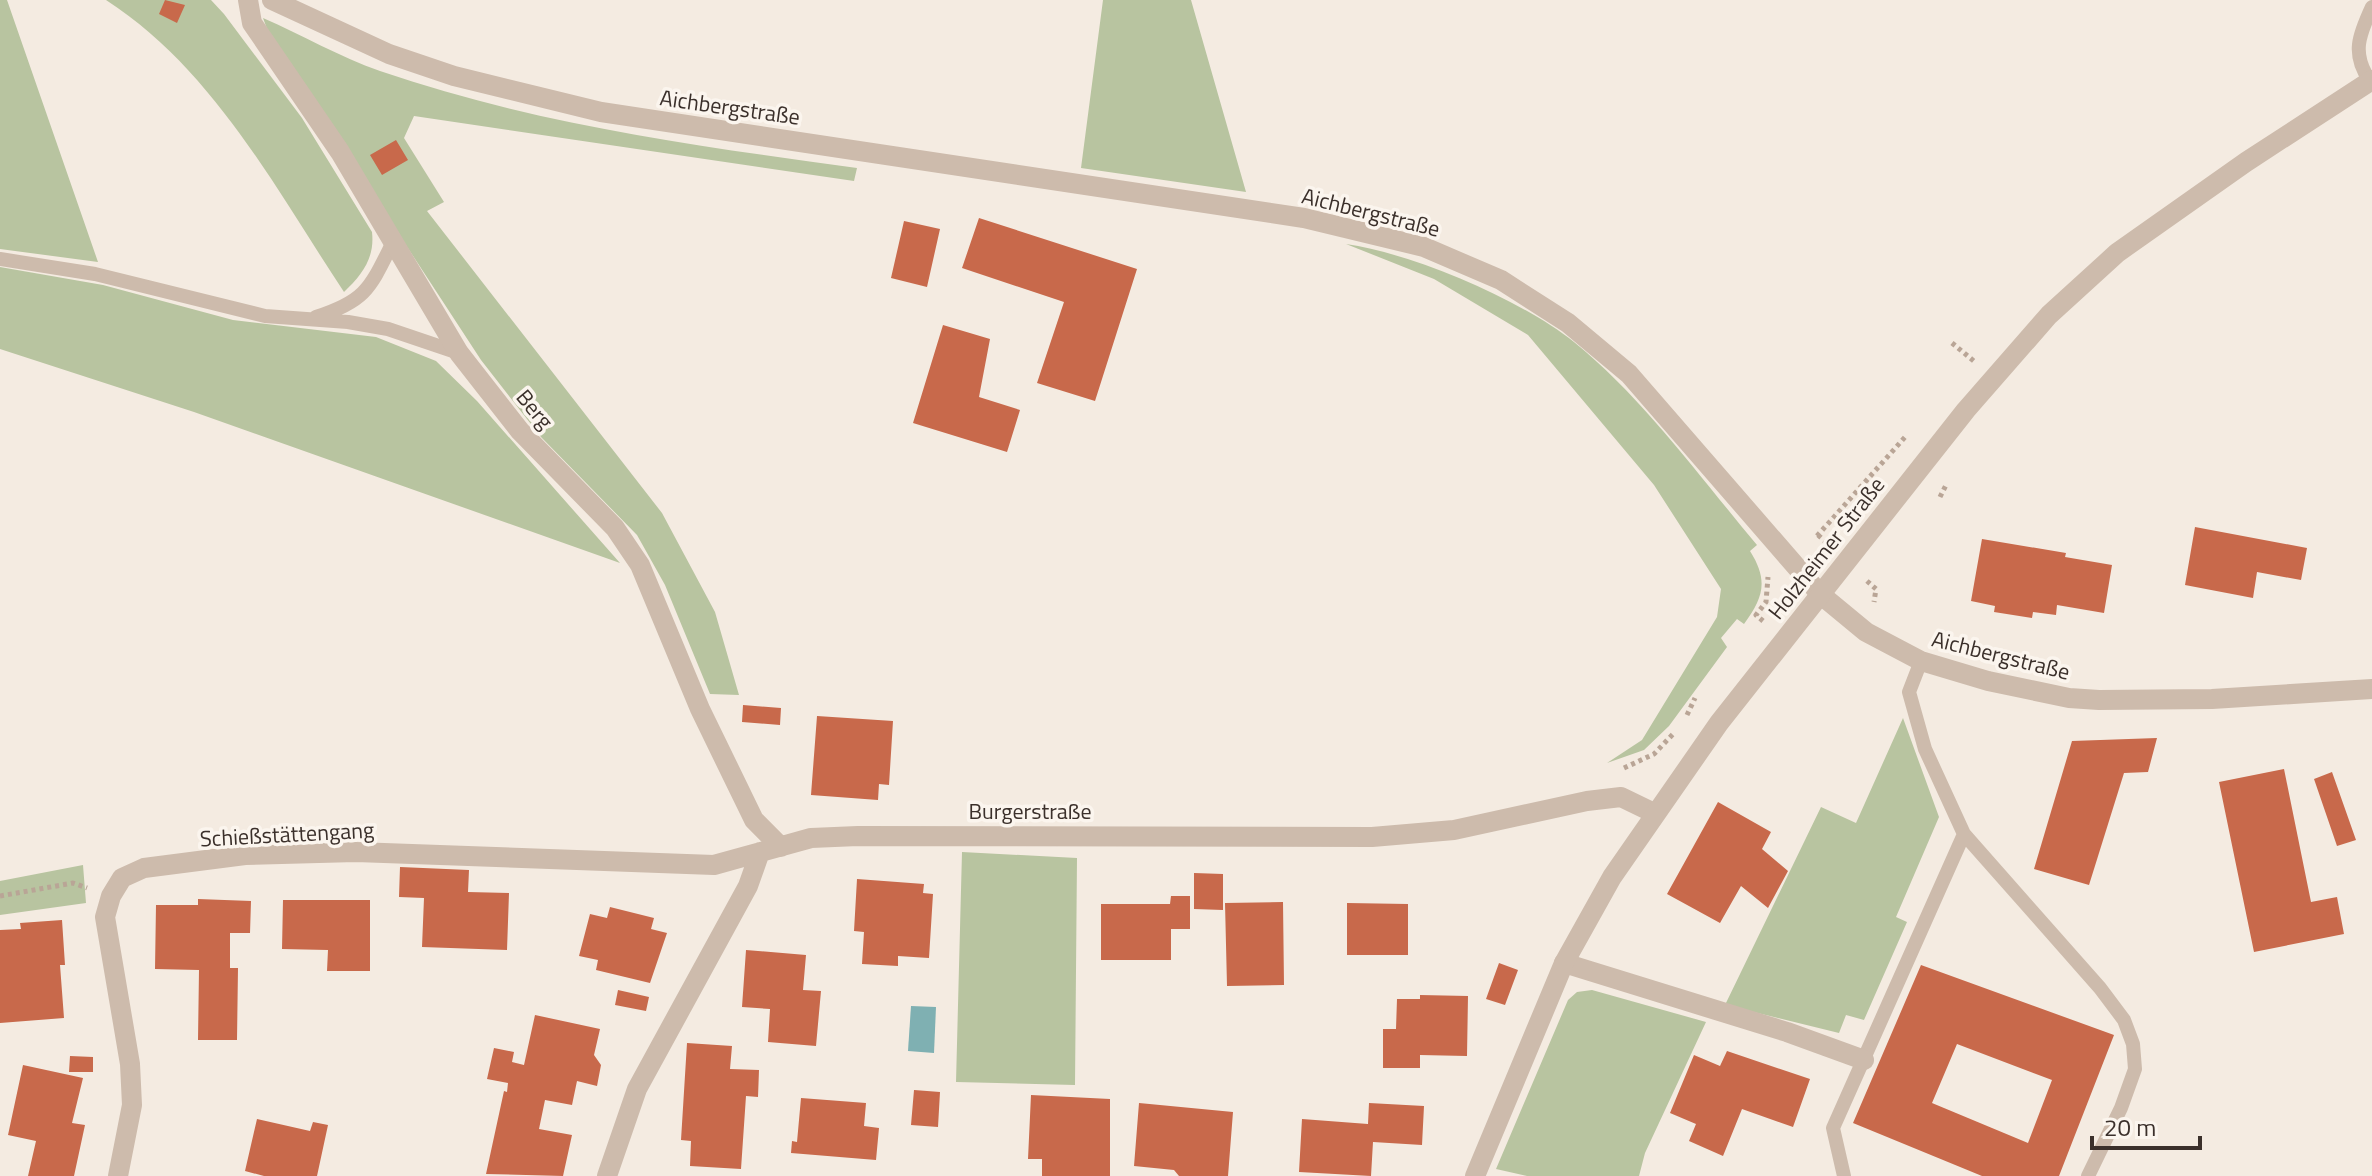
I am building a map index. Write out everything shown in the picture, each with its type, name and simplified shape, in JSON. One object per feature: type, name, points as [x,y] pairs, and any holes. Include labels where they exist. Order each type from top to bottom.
[{"type":"street","name":"Berg","points":[[248,0],[252,23],[340,152],[459,353],[520,431],[615,528],[640,565],[700,709],[754,820],[781,847]]},
{"type":"street","name":"Aichbergstraße","points":[[272,0],[389,54],[454,76],[546,101],[616,115],[1304,218],[1424,247],[1501,280],[1568,323],[1629,374],[1820,594],[1866,632],[1921,661],[1988,681],[2069,698],[2099,700],[2212,699],[2372,689]]},
{"type":"street","name":"Holzheimer Straße","points":[[1475,1176],[1564,963],[1612,877],[1654,813],[1820,594],[1966,410],[2049,315],[2117,253],[2246,162],[2371,81]]},
{"type":"street","name":"Burgerstraße","points":[[760,852],[811,838],[858,836],[1372,837],[1454,830],[1621,797],[1654,813]]},
{"type":"street","name":"Schießstättengang","points":[[111,896],[122,878],[144,868],[245,855],[356,852],[714,865],[760,852]]},
{"type":"street","points":[[607,1176],[637,1089],[748,886],[760,852]]},
{"type":"street","points":[[111,896],[105,917],[130,1064],[132,1105],[118,1176]]},
{"type":"street","points":[[1564,963],[1787,1032],[1864,1060]]},
{"type":"lane","points":[[2371,81],[2362,69],[2357,47],[2372,7]]},
{"type":"lane","points":[[308,319],[340,309],[364,295],[392,244]]},
{"type":"lane","points":[[0,259],[95,274],[265,316],[388,329],[459,353]]},
{"type":"lane","points":[[1921,661],[1909,692],[1925,749],[1964,834],[2100,988],[2124,1020],[2133,1044],[2135,1069],[2121,1108],[2088,1176]]},
{"type":"lane","points":[[1844,1176],[1833,1128],[1964,834]]},
{"type":"path","points":[[1963,372],[1973,360]]},
{"type":"path","points":[[1810,540],[1911,430]]},
{"type":"path","points":[[1940,497],[1952,472]]},
{"type":"path","points":[[1756,615],[1766,602],[1769,580],[1758,552],[1773,539]]},
{"type":"path","points":[[0,896],[73,883],[111,896]]},
{"type":"green space","points":[[0,0],[7,0],[98,262],[0,249]]},
{"type":"green space","points":[[106,0],[211,0],[224,14],[302,118],[372,232],[366,265],[344,292],[267,172],[210,95],[179,60],[144,28]]},
{"type":"green space","points":[[1103,0],[1191,0],[1246,192],[1081,168]]},
{"type":"green space","points":[[263,18],[380,71],[497,105],[676,142],[857,168],[854,181],[414,116],[404,138],[444,202],[427,211],[662,513],[715,612],[739,695],[710,694],[665,585],[637,535],[541,437],[481,360],[270,37]]},
{"type":"green space","points":[[1346,244],[1403,257],[1465,281],[1525,310],[1574,342],[1647,413],[1757,545],[1750,551],[1761,580],[1756,606],[1744,624],[1737,619],[1721,638],[1727,647],[1669,726],[1644,750],[1607,763],[1642,740],[1717,617],[1721,589],[1654,485],[1528,335],[1434,279]]},
{"type":"green space","points":[[0,267],[103,285],[233,320],[376,337],[436,361],[477,401],[620,563],[194,412],[0,349]]},
{"type":"green space","points":[[1903,718],[1939,817],[1896,917],[1907,922],[1864,1020],[1846,1015],[1839,1033],[1725,1005],[1821,807],[1856,823]]},
{"type":"green space","points":[[962,852],[1077,858],[1075,1085],[956,1082]]},
{"type":"green space","points":[[83,865],[86,903],[0,915],[0,881]]},
{"type":"green space","points":[[1592,990],[1706,1022],[1645,1153],[1639,1176],[1527,1176],[1496,1169],[1568,1000],[1577,992]]},
{"type":"water","points":[[911,1006],[936,1007],[934,1053],[908,1051]]},
{"type":"building","points":[[165,0],[185,5],[177,23],[159,14]]},
{"type":"building","points":[[396,140],[408,160],[382,175],[370,155]]},
{"type":"building","points":[[979,218],[1137,269],[1095,401],[1037,383],[1064,302],[962,268]]},
{"type":"building","points":[[904,221],[940,229],[927,287],[891,278]]},
{"type":"building","points":[[943,325],[990,339],[979,397],[1020,410],[1007,452],[913,423]]},
{"type":"building","points":[[2195,527],[2307,548],[2301,580],[2257,572],[2253,598],[2185,585]]},
{"type":"building","points":[[1982,539],[2066,553],[2065,557],[2112,565],[2104,613],[2057,605],[2056,615],[2033,612],[2032,618],[1994,612],[1995,606],[1971,601]]},
{"type":"building","points":[[743,705],[781,708],[780,725],[742,722]]},
{"type":"building","points":[[817,716],[893,721],[889,785],[879,784],[878,800],[811,795]]},
{"type":"building","points":[[2157,738],[2148,772],[2124,773],[2089,885],[2034,869],[2072,741]]},
{"type":"building","points":[[2284,769],[2311,902],[2337,897],[2344,934],[2254,952],[2219,782]]},
{"type":"building","points":[[2332,772],[2356,840],[2337,846],[2314,779]]},
{"type":"building","points":[[1718,802],[1771,832],[1762,849],[1788,871],[1768,908],[1741,886],[1720,923],[1667,894]]},
{"type":"building","points":[[400,867],[469,870],[468,892],[509,893],[507,950],[422,947],[424,898],[399,897]]},
{"type":"building","points":[[1194,873],[1223,874],[1223,910],[1194,909]]},
{"type":"building","points":[[857,879],[924,884],[923,893],[933,894],[929,958],[898,956],[898,966],[862,964],[864,932],[854,931]]},
{"type":"building","points":[[1171,896],[1190,896],[1190,929],[1171,929],[1171,960],[1101,960],[1101,904],[1170,904]]},
{"type":"building","points":[[198,899],[251,901],[250,933],[230,933],[230,968],[238,968],[237,1040],[198,1040],[199,970],[155,969],[156,905],[198,905]]},
{"type":"building","points":[[283,900],[370,900],[370,971],[327,971],[328,950],[282,949]]},
{"type":"building","points":[[1283,902],[1284,985],[1227,986],[1225,903]]},
{"type":"building","points":[[1347,903],[1408,904],[1408,955],[1347,955]]},
{"type":"building","points":[[610,907],[654,918],[651,929],[667,933],[650,983],[596,970],[598,960],[579,956],[590,914],[607,918]]},
{"type":"building","points":[[62,920],[65,965],[60,965],[64,1018],[0,1023],[0,930],[21,929],[20,923]]},
{"type":"building","points":[[746,950],[806,955],[803,990],[821,991],[816,1046],[768,1042],[770,1009],[742,1007]]},
{"type":"building","points":[[1499,963],[1518,970],[1505,1005],[1486,999]]},
{"type":"building","points":[[1921,965],[2114,1035],[2059,1176],[1982,1176],[1853,1123]],"holes":[[[1957,1044],[2052,1080],[2028,1143],[1932,1103]]]},
{"type":"building","points":[[618,990],[649,997],[646,1011],[615,1005]]},
{"type":"building","points":[[1420,995],[1468,996],[1467,1056],[1420,1055],[1420,1068],[1383,1068],[1383,1029],[1396,1029],[1397,999],[1420,999]]},
{"type":"building","points":[[535,1015],[600,1029],[594,1055],[601,1065],[597,1086],[577,1081],[572,1105],[545,1100],[539,1129],[572,1135],[563,1176],[486,1174],[508,1083],[487,1079],[494,1048],[514,1052],[512,1062],[524,1065]]},
{"type":"building","points":[[687,1043],[732,1046],[730,1069],[759,1070],[758,1097],[746,1096],[741,1169],[690,1166],[691,1141],[681,1140]]},
{"type":"building","points":[[1727,1051],[1810,1079],[1793,1127],[1742,1109],[1723,1156],[1689,1141],[1696,1124],[1670,1113],[1694,1055],[1720,1066]]},
{"type":"building","points":[[70,1056],[93,1057],[93,1072],[69,1072]]},
{"type":"building","points":[[23,1065],[83,1078],[72,1123],[85,1125],[74,1176],[28,1176],[36,1141],[8,1135]]},
{"type":"building","points":[[914,1090],[940,1092],[938,1127],[911,1125]]},
{"type":"building","points":[[1031,1095],[1110,1099],[1110,1176],[1042,1176],[1042,1159],[1028,1159]]},
{"type":"building","points":[[801,1098],[866,1103],[864,1126],[879,1128],[876,1160],[791,1153],[792,1141],[797,1142]]},
{"type":"building","points":[[1139,1103],[1233,1112],[1228,1176],[1179,1176],[1174,1170],[1134,1166]]},
{"type":"building","points":[[1369,1103],[1424,1106],[1422,1145],[1373,1142],[1371,1176],[1299,1172],[1302,1119],[1368,1124]]},
{"type":"building","points":[[257,1119],[310,1131],[313,1122],[328,1125],[317,1176],[264,1176],[245,1171]]}]
